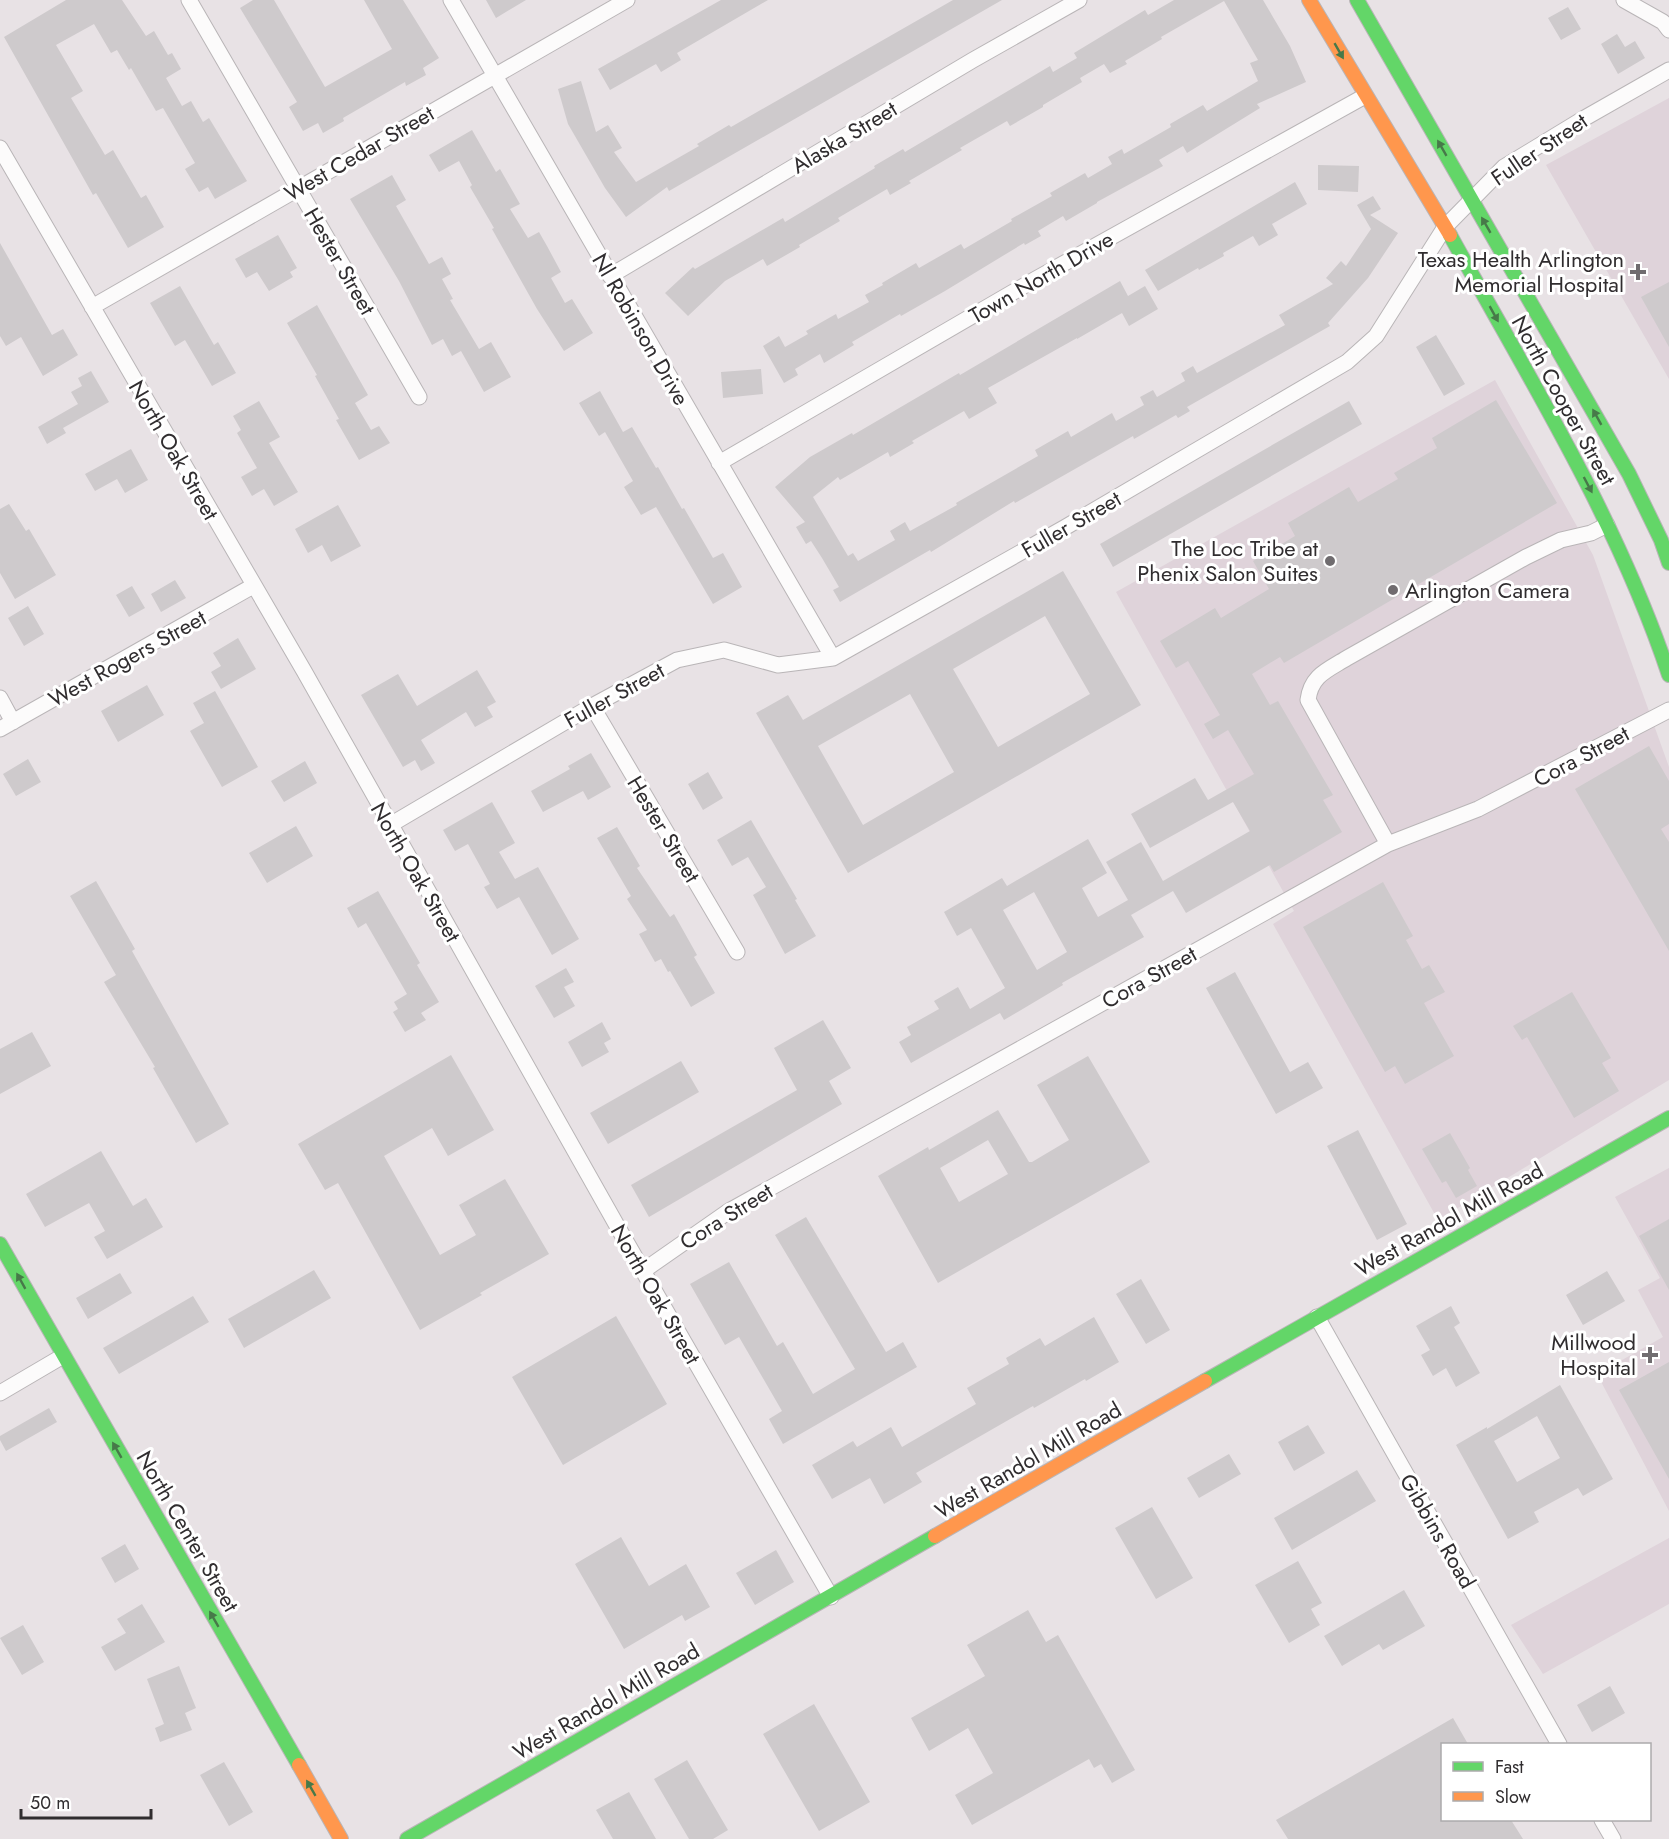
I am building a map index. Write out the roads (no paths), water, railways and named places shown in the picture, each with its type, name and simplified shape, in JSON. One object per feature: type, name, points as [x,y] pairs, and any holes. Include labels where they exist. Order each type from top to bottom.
[{"type":"main road","name":"North Cooper Street","points":[[1309,0],[1445,227],[1590,488],[1655,633],[1669,675]]},
{"type":"main road","name":"North Cooper Street","points":[[1357,0],[1629,474],[1661,540],[1669,563]]},
{"type":"main road","name":"West Randol Mill Road","points":[[407,1839],[1317,1317],[1669,1118]]},
{"type":"main road","name":"North Center Street","points":[[0,1244],[340,1839]]},
{"type":"street","name":"Hester Street","points":[[189,0],[418,397]]},
{"type":"street","name":"Nl Robinson Drive","points":[[451,0],[833,658]]},
{"type":"street","name":"West Cedar Street","points":[[92,307],[627,0]]},
{"type":"street","name":"Alaska Street","points":[[610,276],[973,60],[1079,0]]},
{"type":"street","points":[[1624,0],[1663,22],[1669,30]]},
{"type":"street","name":"Fuller Street","points":[[390,825],[592,706],[677,660],[724,650],[778,665],[833,658],[1064,528],[1347,362],[1376,336],[1445,227],[1504,167],[1582,119],[1669,70]]},
{"type":"street","name":"Town North Drive","points":[[719,463],[1034,280],[1365,96]]},
{"type":"street","name":"North Oak Street","points":[[0,147],[303,671],[643,1271],[831,1597]]},
{"type":"street","points":[[1388,844],[1308,700],[1310,688],[1319,676],[1347,658],[1526,557],[1561,540],[1591,533],[1607,525]]},
{"type":"street","name":"West Rogers Street","points":[[7,725],[253,586]]},
{"type":"street","points":[[0,698],[7,725]]},
{"type":"street","name":"Hester Street","points":[[592,706],[737,951]]},
{"type":"street","name":"Cora Street","points":[[643,1271],[729,1211],[1388,844],[1478,809],[1669,710]]},
{"type":"street","name":"Gibbins Road","points":[[1317,1317],[1558,1743]]},
{"type":"street","points":[[0,1393],[63,1356]]},
{"type":"street","points":[[1603,1821],[1613,1839]]},
{"type":"place","name":"Texas Health Arlington Memorial Hospital","points":[[1638,272]]},
{"type":"place","name":"The Loc Tribe at Phenix Salon Suites","points":[[1330,561]]},
{"type":"place","name":"Arlington Camera","points":[[1393,590]]},
{"type":"place","name":"Millwood Hospital","points":[[1650,1355]]}]
